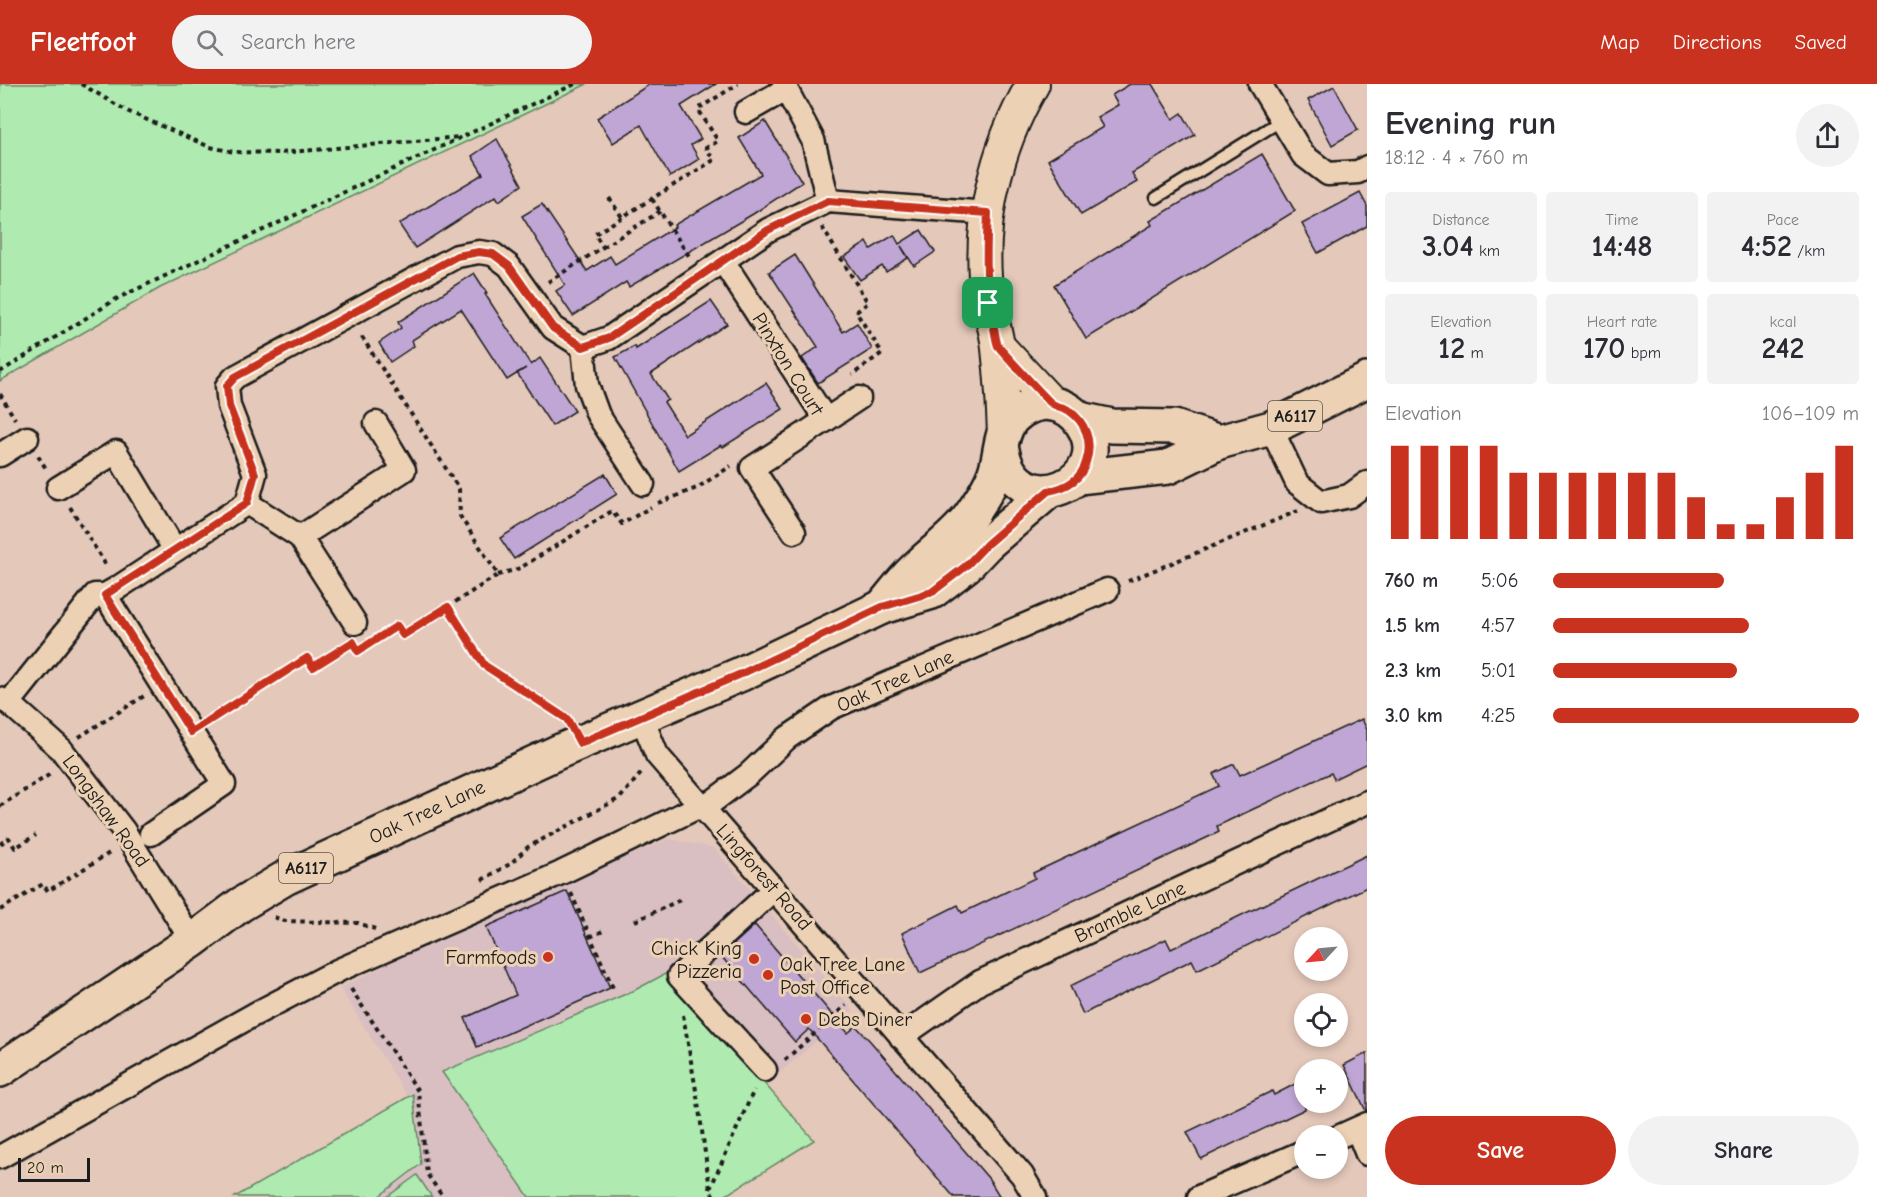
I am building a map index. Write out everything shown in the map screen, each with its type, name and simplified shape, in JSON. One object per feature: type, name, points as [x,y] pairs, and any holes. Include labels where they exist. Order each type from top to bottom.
[{"type":"main road","name":"Oak Tree Lane","points":[[0,1070],[192,941],[240,905],[285,878],[640,716],[732,678],[882,607],[932,592],[966,566],[987,544],[1048,491],[1059,489],[1078,477],[1168,467],[1219,442],[1271,428],[1367,380]]},
{"type":"main road","name":"Oak Tree Lane","points":[[882,607],[914,569],[970,517],[993,477],[1011,420],[1023,410],[1037,404],[1113,426],[1151,429],[1174,427],[1219,442]]},
{"type":"main road","points":[[1065,411],[1089,441],[1089,454],[1078,477]]},
{"type":"main road","points":[[1003,442],[1005,463],[1012,475],[1022,484],[1035,490],[1048,491]]},
{"type":"street","points":[[1003,442],[998,346],[988,303],[985,259],[988,213],[999,161],[1018,108],[1032,84]]},
{"type":"street","points":[[1260,84],[1304,154],[1329,174],[1358,172],[1367,167]]},
{"type":"street","points":[[746,112],[786,89],[813,140],[819,205]]},
{"type":"street","points":[[583,347],[609,338],[768,230],[819,205],[988,213]]},
{"type":"street","points":[[4,701],[95,595],[105,595],[247,503],[255,474],[229,406],[227,386],[235,377],[457,256],[479,252],[493,254],[509,266],[553,328],[583,347]]},
{"type":"street","name":"Pinxton Court","points":[[723,261],[826,420],[752,468]]},
{"type":"street","points":[[998,346],[1065,411]]},
{"type":"street","points":[[583,347],[587,385],[598,415],[642,484]]},
{"type":"street","points":[[826,420],[859,398]]},
{"type":"street","points":[[300,537],[404,470],[376,423]]},
{"type":"street","points":[[1271,428],[1297,483],[1321,502],[1349,496],[1367,483]]},
{"type":"street","points":[[0,455],[27,438]]},
{"type":"street","points":[[58,488],[116,452],[175,550]]},
{"type":"street","points":[[752,468],[794,532]]},
{"type":"street","points":[[247,503],[300,537],[355,623]]},
{"type":"street","name":"Oak Tree Lane","points":[[0,1157],[255,1014],[339,970],[561,873],[703,806],[749,774],[787,738],[831,708],[1107,590]]},
{"type":"street","points":[[105,595],[224,784],[140,837]]},
{"type":"street","name":"Longshaw Road","points":[[4,701],[66,755],[140,837],[192,941]]},
{"type":"street","name":"Lingforest Road","points":[[640,716],[657,755],[1022,1175],[1035,1197]]},
{"type":"street","name":"Bramble Lane","points":[[901,1037],[980,982],[1367,802]]},
{"type":"street","points":[[765,1070],[679,976],[774,889]]},
{"type":"street","points":[[1354,1130],[1367,1154]]},
{"type":"street","points":[[1199,1197],[1294,1156]]},
{"type":"lane","points":[[1156,198],[1282,120]]},
{"type":"path","points":[[81,84],[129,112],[210,147],[234,152],[280,153],[465,137]]},
{"type":"path","points":[[0,372],[118,298],[575,84]]},
{"type":"path","points":[[603,247],[595,234],[714,160],[706,148],[718,141],[698,109],[738,84]]},
{"type":"path","points":[[609,198],[622,217]]},
{"type":"path","points":[[652,199],[702,276]]},
{"type":"path","points":[[819,205],[868,303],[856,312],[882,354],[846,379],[859,398]]},
{"type":"path","points":[[529,294],[661,211]]},
{"type":"path","points":[[348,316],[459,489],[460,516],[498,576]]},
{"type":"path","points":[[191,732],[307,658],[313,667],[353,642],[358,651],[397,626],[403,635],[498,576],[520,568],[612,511],[622,524],[656,504],[697,488],[746,456],[752,468]]},
{"type":"path","points":[[1107,590],[1321,502]]},
{"type":"path","points":[[448,607],[484,665],[567,719],[580,743]]},
{"type":"path","points":[[0,806],[161,685]]},
{"type":"path","points":[[480,881],[510,864],[528,847],[620,798],[657,755]]},
{"type":"path","points":[[0,844],[9,838],[15,848],[36,835]]},
{"type":"path","points":[[0,910],[43,884],[48,891],[140,837]]},
{"type":"path","points":[[561,873],[613,988]]},
{"type":"path","points":[[635,921],[680,900]]},
{"type":"path","points":[[240,905],[285,921],[358,923],[387,933],[386,951]]},
{"type":"path","points":[[590,937],[603,931]]},
{"type":"path","points":[[339,970],[418,1091],[427,1174],[443,1197]]},
{"type":"path","points":[[679,976],[678,987],[710,1189],[714,1197]]},
{"type":"shaded area","points":[[669,839],[714,848],[853,1010],[764,1086],[666,973],[633,991],[442,1072],[529,1197],[235,1197],[408,1097],[340,988],[467,925]]},
{"type":"green space","points":[[0,84],[587,84],[160,288],[0,381]]},
{"type":"green space","points":[[667,973],[814,1140],[723,1197],[529,1197],[442,1072],[633,991]]},
{"type":"green space","points":[[413,1094],[421,1164],[378,1197],[235,1197]]},
{"type":"green space","points":[[417,1175],[432,1197],[387,1197]]},
{"type":"building","points":[[650,84],[716,84],[681,106],[701,139],[691,145],[699,159],[670,177],[641,125],[613,143],[597,118]]},
{"type":"building","points":[[1130,84],[1152,84],[1173,119],[1182,113],[1195,135],[1132,173],[1137,182],[1081,215],[1048,160],[1103,127],[1097,117],[1118,105],[1112,95]]},
{"type":"building","points":[[1334,86],[1358,130],[1332,145],[1308,100]]},
{"type":"building","points":[[765,121],[802,182],[753,214],[629,287],[626,282],[573,316],[556,291],[565,285],[522,216],[542,204],[587,271],[610,256],[615,264],[675,227],[674,225],[761,174],[739,138]]},
{"type":"building","points":[[497,139],[522,185],[499,201],[496,196],[415,248],[399,224],[483,174],[472,156]]},
{"type":"building","points":[[1262,154],[1295,211],[1086,339],[1054,285],[1152,225],[1150,221]]},
{"type":"building","points":[[1360,193],[1367,206],[1367,226],[1318,253],[1302,224]]},
{"type":"building","points":[[921,230],[935,252],[914,266],[901,246],[908,258],[886,272],[882,266],[860,280],[844,257],[867,242],[871,249],[894,235],[899,244]]},
{"type":"building","points":[[795,255],[843,332],[857,323],[872,349],[818,383],[802,358],[818,347],[769,272]]},
{"type":"building","points":[[474,273],[531,365],[540,358],[575,411],[552,426],[517,373],[507,380],[461,309],[412,340],[414,346],[390,362],[379,343],[401,328],[398,322]]},
{"type":"building","points":[[711,301],[727,324],[651,374],[668,400],[664,402],[685,435],[766,383],[783,409],[723,447],[721,445],[679,471],[615,357],[635,346],[636,349]]},
{"type":"building","points":[[605,474],[617,494],[514,559],[500,538]]},
{"type":"building","points":[[1362,719],[1367,730],[1367,763],[1334,779],[1331,773],[1217,826],[1219,832],[920,973],[902,933],[958,905],[962,913],[1035,878],[1033,873],[1219,786],[1213,774],[1234,764],[1240,775]]},
{"type":"building","points":[[1367,855],[1367,887],[1197,970],[1192,960],[1083,1014],[1070,986],[1166,939],[1171,949]]},
{"type":"building","name":"Farmfoods","points":[[567,891],[610,988],[477,1047],[465,1018],[516,995],[486,927]]},
{"type":"building","points":[[755,925],[848,1033],[856,1026],[871,1042],[989,1179],[1000,1197],[954,1197],[809,1029],[795,1042],[721,956]]},
{"type":"building","points":[[1367,1053],[1367,1111],[1348,1073],[1348,1063]]},
{"type":"building","points":[[1294,1085],[1294,1113],[1297,1113],[1201,1159],[1187,1132],[1272,1091],[1274,1095]]},
{"type":"place","name":"Farmfoods","points":[[548,957]]},
{"type":"place","name":"Chick King Pizzeria","points":[[754,959]]},
{"type":"place","name":"Oak Tree Lane Post Office","points":[[768,975]]},
{"type":"place","name":"Debs Diner","points":[[806,1019]]},
{"type":"route","points":[[828,201],[910,206],[988,213],[985,259],[988,303],[998,346],[1052,404],[1067,409],[1086,429],[1089,454],[1078,477],[1070,484],[1048,491],[987,544],[966,566],[932,592],[882,607],[741,674],[580,743],[567,719],[484,665],[448,607],[403,635],[397,626],[358,651],[353,642],[313,667],[307,658],[191,732],[105,595],[247,503],[255,474],[229,406],[227,386],[235,377],[457,256],[479,252],[493,254],[509,266],[553,328],[583,347],[609,338],[768,230],[810,208],[828,201]]}]
